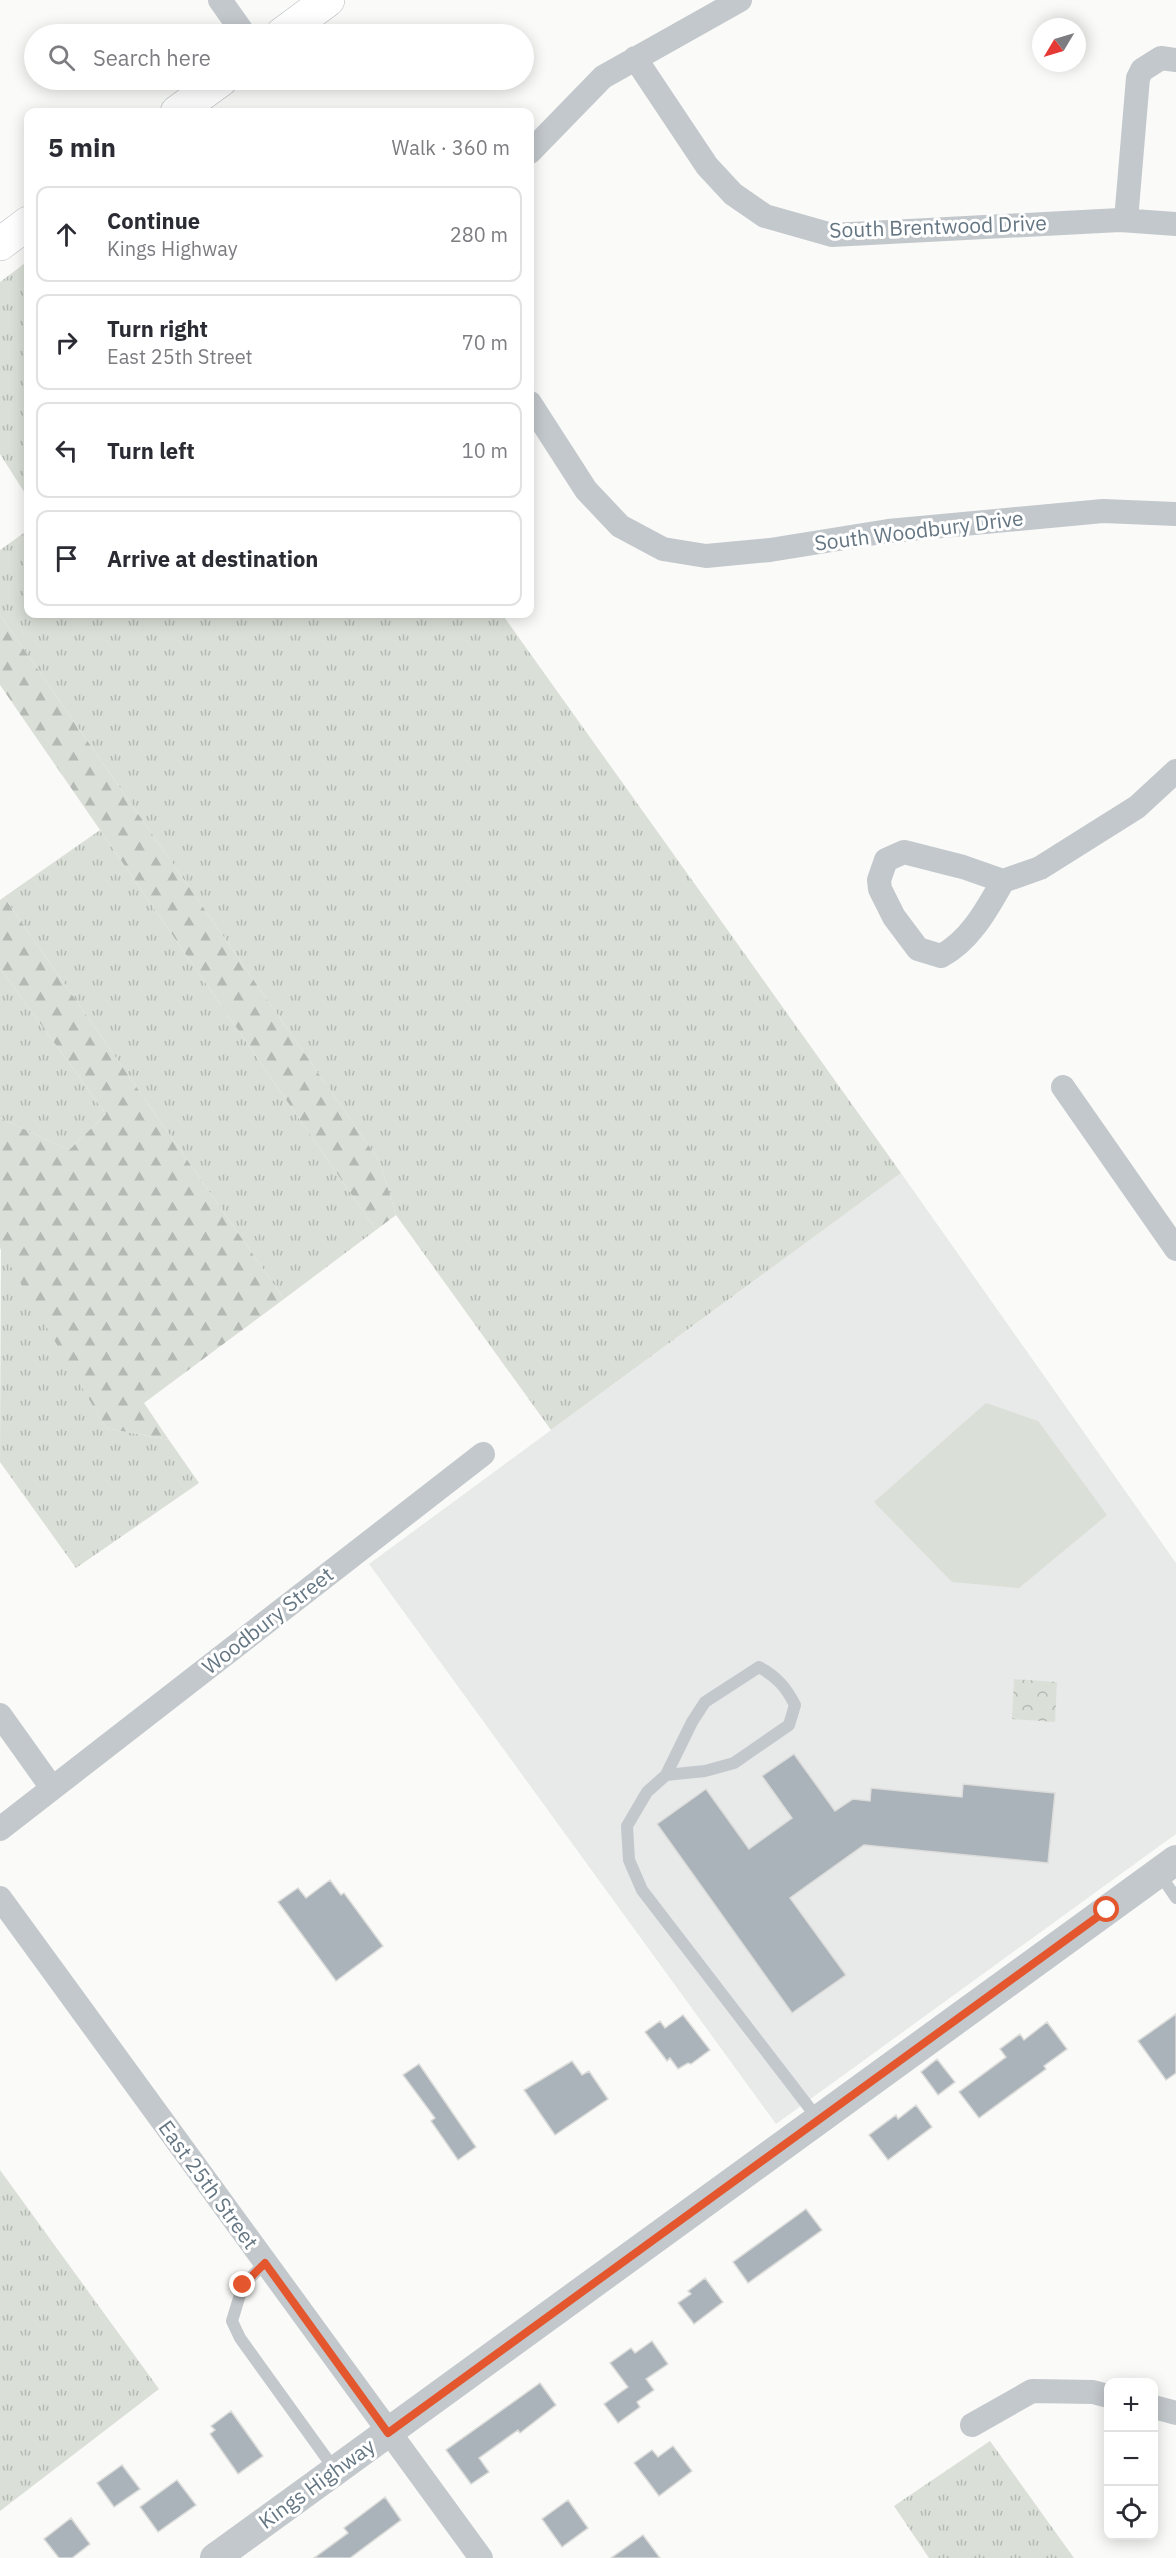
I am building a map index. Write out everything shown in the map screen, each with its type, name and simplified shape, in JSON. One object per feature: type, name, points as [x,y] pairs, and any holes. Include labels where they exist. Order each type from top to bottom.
[{"type":"main road","points":[[296,24],[328,0]]},
{"type":"main road","points":[[182,108],[207,90]]},
{"type":"main road","points":[[0,244],[24,226]]},
{"type":"street","points":[[220,0],[237,24]]},
{"type":"street","points":[[534,148],[603,77],[740,0]]},
{"type":"street","name":"South Brentwood Drive","points":[[635,58],[707,166],[733,194],[765,216],[832,235],[1126,220],[1176,224]]},
{"type":"street","points":[[1126,220],[1138,78],[1142,70],[1161,58],[1176,60]]},
{"type":"street","name":"South Woodbury Drive","points":[[534,409],[586,490],[620,526],[663,549],[706,556],[770,550],[888,531],[1103,511],[1176,514]]},
{"type":"street","points":[[1003,881],[972,932],[960,944],[941,956],[918,949],[894,917],[880,889],[879,880],[886,860],[904,852],[963,867],[1003,881],[1040,868],[1137,807],[1176,771]]},
{"type":"street","points":[[1063,1086],[1176,1248]]},
{"type":"street","name":"Woodbury Street","points":[[52,1788],[483,1454]]},
{"type":"street","points":[[0,1715],[52,1788],[0,1829]]},
{"type":"street","name":"Kings Highway","points":[[215,2558],[1167,1866]]},
{"type":"street","name":"East 25th Street","points":[[0,1898],[481,2558]]},
{"type":"street","points":[[972,2425],[1032,2391],[1093,2392],[1104,2395]]},
{"type":"street","points":[[1158,2408],[1176,2413]]},
{"type":"lane","points":[[666,1775],[705,1771],[734,1763],[789,1725],[795,1705],[776,1676],[759,1667],[705,1702],[692,1722],[666,1775],[647,1792],[627,1826],[629,1860],[642,1890],[818,2120]]},
{"type":"lane","points":[[1167,1866],[1176,1898]]},
{"type":"lane","points":[[265,2263],[243,2285],[232,2322],[240,2338],[336,2471]]},
{"type":"shaded area","points":[[901,1173],[1176,1563],[1176,1834],[776,2124],[369,1564]]},
{"type":"green space","points":[[24,264],[24,492],[0,454],[0,282]]},
{"type":"green space","points":[[24,533],[24,618],[505,618],[901,1173],[551,1430],[396,1215],[380,1162],[0,615],[0,550]]},
{"type":"green space","points":[[0,615],[380,1162],[396,1215],[376,1230],[0,685]]},
{"type":"green space","points":[[100,830],[376,1230],[284,1299],[4,897]]},
{"type":"green space","points":[[4,897],[284,1299],[144,1403],[169,1440],[106,1428],[0,1248],[0,1118],[69,1150],[106,1114],[0,968],[0,900]]},
{"type":"green space","points":[[0,968],[106,1114],[69,1150],[0,1118]]},
{"type":"green space","points":[[1,1246],[106,1428],[169,1440],[199,1483],[76,1568],[0,1462]]},
{"type":"green space","points":[[986,1403],[1038,1421],[1107,1515],[1019,1588],[952,1582],[874,1502]]},
{"type":"green space","points":[[1014,1679],[1057,1682],[1055,1722],[1012,1719]]},
{"type":"green space","points":[[0,2170],[159,2389],[0,2511]]},
{"type":"green space","points":[[990,2441],[1074,2558],[929,2558],[894,2506]]},
{"type":"building","points":[[794,1754],[835,1811],[853,1799],[870,1801],[871,1788],[962,1797],[963,1784],[1055,1793],[1048,1863],[864,1845],[790,1898],[846,1975],[792,2013],[657,1824],[706,1789],[749,1849],[792,1818],[762,1776]]},
{"type":"building","points":[[330,1880],[341,1895],[344,1893],[383,1946],[336,1981],[278,1902],[298,1888],[306,1898]]},
{"type":"building","points":[[1176,2014],[1176,2073],[1166,2080],[1138,2041]]},
{"type":"building","points":[[683,2015],[710,2050],[691,2064],[688,2063],[678,2069],[670,2058],[667,2061],[645,2032],[660,2021],[665,2028]]},
{"type":"building","points":[[1047,2022],[1067,2049],[1044,2066],[1046,2069],[979,2118],[959,2092],[1006,2057],[1000,2049],[1020,2034],[1024,2040]]},
{"type":"building","points":[[937,2059],[955,2082],[938,2095],[921,2072]]},
{"type":"building","points":[[572,2061],[582,2075],[589,2071],[608,2099],[555,2135],[524,2090]]},
{"type":"building","points":[[419,2064],[476,2147],[458,2160],[431,2121],[435,2118],[403,2075]]},
{"type":"building","points":[[916,2105],[932,2127],[888,2160],[869,2135],[896,2115],[898,2119]]},
{"type":"building","points":[[806,2209],[822,2230],[748,2283],[733,2262]]},
{"type":"building","points":[[705,2278],[723,2302],[694,2324],[678,2303],[691,2294],[688,2291]]},
{"type":"building","points":[[652,2341],[668,2364],[646,2379],[654,2390],[637,2402],[640,2407],[618,2423],[604,2404],[628,2387],[610,2363],[631,2348],[635,2353]]},
{"type":"building","points":[[540,2383],[556,2405],[520,2433],[518,2430],[479,2458],[489,2472],[471,2484],[446,2450]]},
{"type":"building","points":[[231,2411],[263,2456],[238,2474],[210,2434],[215,2430],[211,2426]]},
{"type":"building","points":[[673,2446],[692,2471],[659,2496],[634,2463],[652,2450],[658,2457]]},
{"type":"building","points":[[122,2465],[140,2489],[114,2507],[97,2483]]},
{"type":"building","points":[[177,2480],[196,2505],[158,2532],[140,2507]]},
{"type":"building","points":[[385,2497],[401,2520],[350,2558],[314,2558],[348,2533],[344,2528]]},
{"type":"building","points":[[568,2500],[588,2528],[562,2547],[542,2519]]},
{"type":"building","points":[[71,2518],[90,2544],[72,2558],[59,2558],[44,2539]]},
{"type":"building","points":[[643,2535],[660,2558],[611,2558]]},
{"type":"route","points":[[243,2285],[265,2263],[388,2433],[1107,1910]]}]
